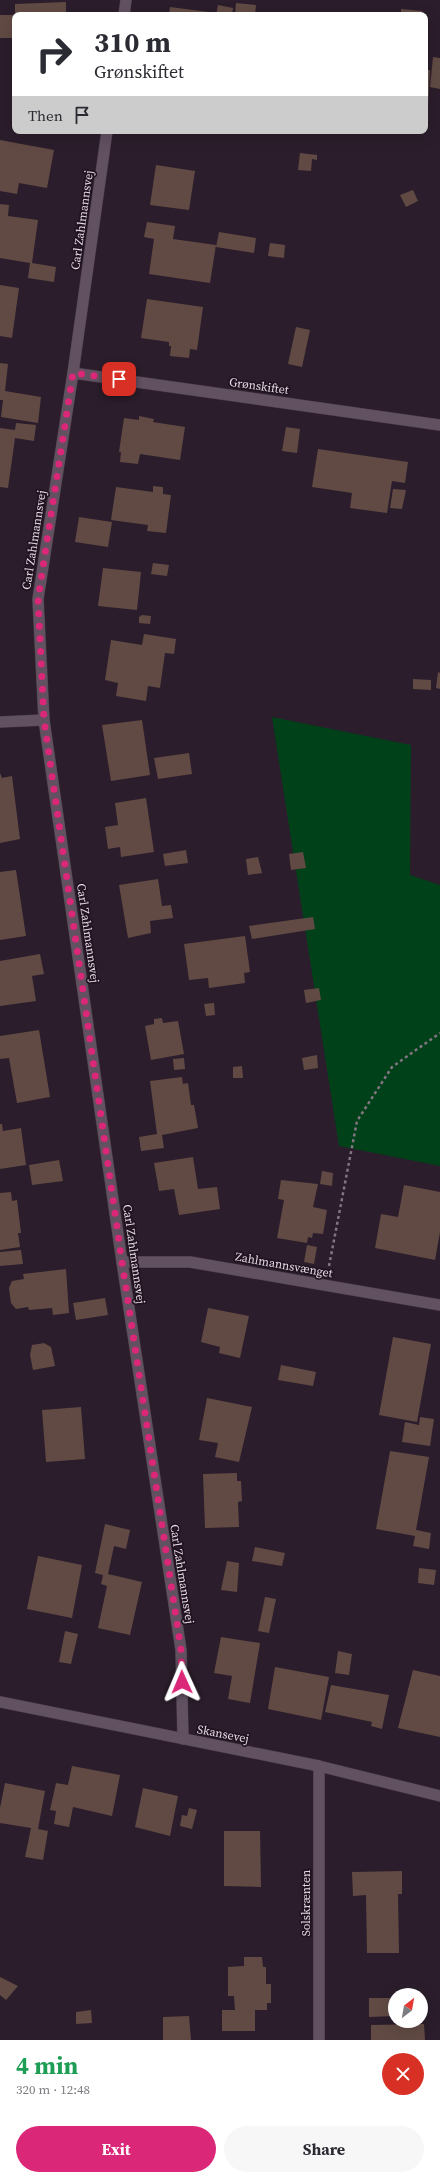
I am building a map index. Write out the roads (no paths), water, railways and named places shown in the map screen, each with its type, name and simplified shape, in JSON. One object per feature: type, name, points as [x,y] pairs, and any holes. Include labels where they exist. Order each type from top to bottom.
[{"type":"street","points":[[124,12],[126,0]]},
{"type":"street","name":"Carl Zahlmannsvej","points":[[107,134],[73,373],[38,599],[44,720],[122,1262],[181,1650],[183,1739]]},
{"type":"street","name":"Grønskiftet","points":[[73,373],[440,425]]},
{"type":"street","points":[[0,722],[44,720]]},
{"type":"street","name":"Zahlmannsvænget","points":[[122,1262],[190,1262],[440,1305]]},
{"type":"street","name":"Skansevej","points":[[0,1702],[319,1766],[440,1796]]},
{"type":"street","name":"Solskrænten","points":[[319,1766],[319,2040]]}]
